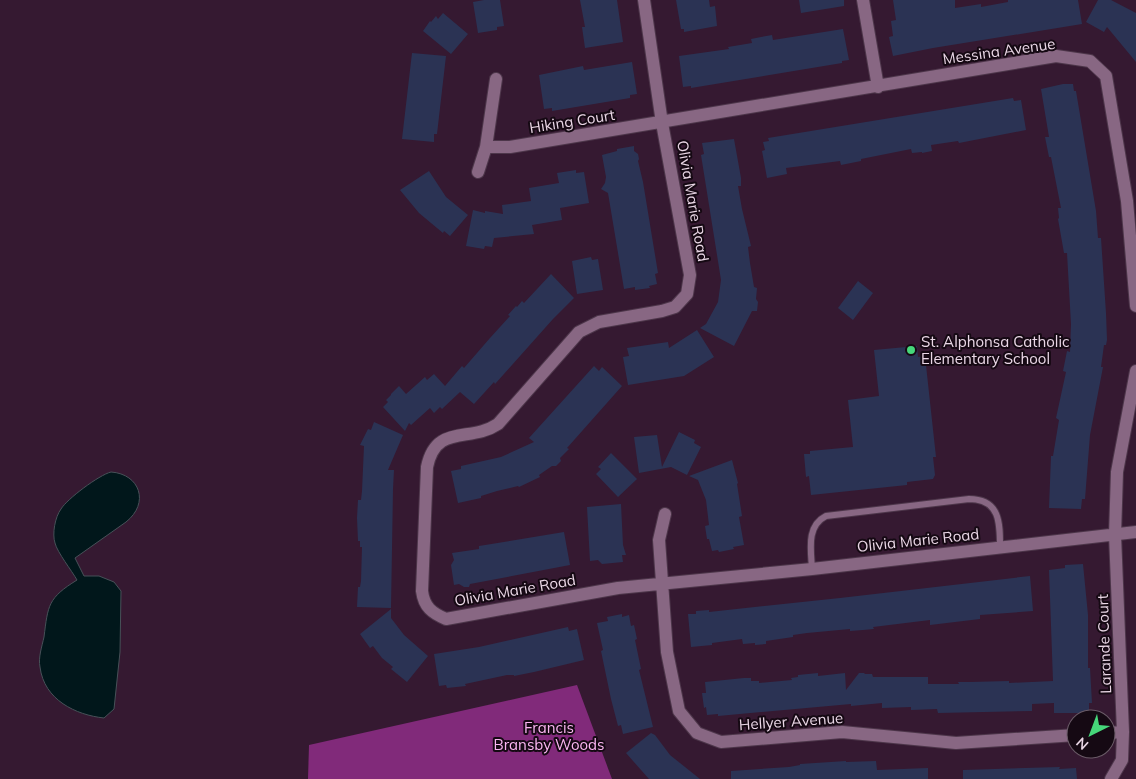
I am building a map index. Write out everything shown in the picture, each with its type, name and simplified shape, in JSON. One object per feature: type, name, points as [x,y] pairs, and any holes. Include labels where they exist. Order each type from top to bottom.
[{"type":"street","points":[[644,0],[662,123]]},
{"type":"street","points":[[863,0],[878,86]]},
{"type":"street","name":"Messina Avenue","points":[[662,123],[1056,56],[1090,61],[1106,76],[1132,200],[1136,306]]},
{"type":"street","points":[[478,172],[486,147],[496,79]]},
{"type":"street","name":"Hiking Court","points":[[486,147],[510,147],[662,123]]},
{"type":"street","name":"Olivia Marie Road","points":[[662,123],[690,275],[687,294],[674,307],[662,311],[599,322],[579,332],[498,424],[483,431],[443,440],[436,444],[428,458],[427,467],[422,591],[423,600],[428,609],[446,619],[618,588],[1136,532]]},
{"type":"street","points":[[1115,535],[1117,472],[1136,371]]},
{"type":"street","name":"Hellyer Avenue","points":[[664,514],[659,540],[667,652],[679,711],[697,733],[721,742],[842,732],[956,743],[1066,736]]},
{"type":"street","name":"Larande Court","points":[[1111,779],[1122,760],[1123,732],[1115,535]]},
{"type":"street","points":[[1116,732],[1123,732]]},
{"type":"lane","points":[[812,568],[811,535],[816,524],[826,516],[969,499],[983,502],[994,511],[999,521],[1000,547]]},
{"type":"green space","name":"Francis Bransby Woods","points":[[577,685],[612,779],[308,779],[309,745]]},
{"type":"shaded area","points":[[111,472],[129,478],[135,484],[139,498],[138,506],[126,522],[75,558],[84,576],[99,576],[114,582],[121,591],[120,652],[114,709],[104,718],[72,709],[55,697],[43,679],[40,667],[40,652],[51,603],[60,592],[77,580],[56,547],[54,530],[57,516],[64,505],[76,494],[91,482]]},
{"type":"building","points":[[500,0],[504,26],[497,27],[497,30],[478,33],[473,2]]},
{"type":"building","points":[[580,0],[617,0],[623,42],[585,48],[582,27],[585,27]]},
{"type":"building","points":[[676,0],[709,0],[710,7],[715,6],[717,26],[684,32],[684,29],[681,29]]},
{"type":"building","points":[[799,0],[844,0],[844,6],[801,13]]},
{"type":"building","points":[[893,0],[955,0],[955,8],[981,4],[981,7],[1008,2],[1008,0],[1078,0],[1082,24],[893,56],[889,37],[893,36],[891,21],[896,20]]},
{"type":"building","points":[[1098,0],[1111,0],[1136,13],[1136,62],[1107,27],[1104,32],[1086,22]]},
{"type":"building","points":[[443,13],[468,34],[451,54],[423,31],[430,21],[436,16],[438,19]]},
{"type":"building","points":[[843,29],[849,60],[842,61],[842,63],[691,88],[691,86],[683,87],[679,56],[729,49],[728,47],[752,43],[751,39],[772,35],[773,40]]},
{"type":"building","points":[[412,53],[446,56],[437,134],[434,134],[434,142],[402,139]]},
{"type":"building","points":[[632,62],[637,94],[630,95],[630,98],[552,111],[552,108],[544,109],[539,75],[583,66],[584,70]]},
{"type":"building","points":[[1063,84],[1073,84],[1074,91],[1076,91],[1096,211],[1098,238],[1101,238],[1106,313],[1107,340],[1106,345],[1104,345],[1101,367],[1103,367],[1090,435],[1085,499],[1082,499],[1081,509],[1049,508],[1051,456],[1053,456],[1059,420],[1056,418],[1066,372],[1063,371],[1067,351],[1070,352],[1071,324],[1067,253],[1064,253],[1058,219],[1058,208],[1061,208],[1045,137],[1049,137],[1041,89]]},
{"type":"building","points":[[1013,98],[1014,101],[1021,100],[1026,130],[959,143],[958,141],[931,145],[932,151],[922,153],[912,153],[911,149],[841,165],[840,161],[786,168],[787,174],[767,178],[762,151],[765,150],[763,142],[769,141],[768,138]]},
{"type":"building","points":[[734,139],[741,178],[741,186],[738,186],[751,246],[748,247],[750,263],[754,287],[757,288],[756,299],[758,302],[757,311],[752,311],[734,346],[700,328],[706,324],[718,302],[721,280],[701,155],[704,154],[702,143]]},
{"type":"building","points":[[634,146],[634,151],[638,154],[639,159],[658,273],[655,274],[657,284],[649,286],[650,288],[635,290],[635,287],[624,289],[608,193],[601,189],[606,177],[602,155],[617,151],[617,149]]},
{"type":"building","points":[[576,170],[576,173],[584,172],[589,203],[560,208],[562,220],[532,225],[534,234],[494,238],[492,247],[485,246],[484,249],[466,246],[473,210],[503,214],[502,205],[531,201],[529,188],[559,183],[557,173]]},
{"type":"building","points":[[429,171],[446,197],[468,215],[450,236],[444,231],[443,233],[419,213],[400,190]]},
{"type":"building","points":[[591,257],[592,260],[598,259],[603,290],[577,294],[572,261]]},
{"type":"building","points":[[551,274],[574,298],[495,384],[494,382],[474,404],[460,392],[442,409],[440,407],[434,413],[430,408],[411,425],[409,423],[405,431],[383,407],[388,402],[386,400],[391,394],[399,386],[406,394],[425,377],[427,380],[434,374],[445,386],[462,366],[464,368],[510,316],[508,315],[516,306],[522,301],[524,303]]},
{"type":"building","points":[[858,281],[873,293],[853,320],[838,308]]},
{"type":"building","points":[[697,330],[714,357],[684,376],[628,385],[623,357],[629,356],[627,348],[668,342],[669,348]]},
{"type":"building","points":[[917,346],[918,357],[925,356],[936,457],[933,457],[935,475],[933,479],[907,482],[907,485],[811,495],[809,476],[806,477],[804,454],[810,454],[810,451],[853,447],[848,400],[879,396],[874,350]]},
{"type":"building","points":[[594,366],[599,371],[602,367],[622,386],[567,448],[569,449],[560,458],[561,461],[556,466],[552,466],[539,475],[540,477],[519,487],[497,491],[481,496],[481,498],[458,503],[451,471],[461,469],[461,466],[501,457],[534,442],[529,438]]},
{"type":"building","points":[[374,422],[403,435],[388,470],[394,470],[391,608],[357,607],[358,587],[360,587],[361,581],[362,547],[360,547],[360,541],[358,541],[357,518],[358,500],[361,500],[362,491],[364,446],[360,445],[368,429],[371,430]]},
{"type":"building","points":[[679,432],[695,440],[694,443],[701,447],[687,475],[671,467],[639,473],[634,437],[657,435],[662,467]]},
{"type":"building","points":[[611,453],[637,479],[618,497],[596,474],[601,469],[598,467]]},
{"type":"building","points":[[732,460],[738,483],[742,516],[739,517],[744,545],[719,552],[718,550],[712,551],[709,539],[707,539],[705,526],[709,525],[706,500],[698,480],[689,476]]},
{"type":"building","points":[[621,504],[623,545],[626,555],[622,555],[623,562],[602,564],[598,560],[590,561],[587,507]]},
{"type":"building","points":[[564,532],[570,565],[470,584],[469,587],[459,584],[454,585],[451,565],[454,560],[452,553],[479,549],[479,546]]},
{"type":"building","points":[[1083,564],[1088,615],[1088,668],[1090,668],[1092,703],[1089,703],[1089,709],[1066,709],[1066,713],[1054,713],[1054,703],[1032,704],[1032,711],[938,713],[937,709],[911,710],[911,707],[882,708],[882,703],[718,716],[718,714],[707,715],[706,707],[704,708],[702,693],[706,693],[705,682],[744,678],[751,678],[751,681],[759,681],[759,683],[792,680],[791,678],[798,677],[798,675],[818,673],[818,676],[845,673],[846,690],[859,673],[872,674],[873,677],[928,677],[928,684],[1053,681],[1049,570],[1065,568],[1065,565]]},
{"type":"building","points":[[1030,576],[1033,611],[980,615],[980,619],[930,625],[930,620],[873,627],[874,629],[807,633],[766,641],[766,644],[743,644],[742,639],[691,647],[688,614],[696,614],[696,611],[709,610],[709,612]]},
{"type":"building","points":[[391,609],[391,618],[404,635],[428,656],[407,682],[391,669],[393,667],[382,658],[373,646],[370,648],[360,634]]},
{"type":"building","points":[[622,614],[622,617],[629,615],[631,626],[634,625],[641,669],[639,670],[653,727],[623,734],[621,725],[618,726],[611,699],[597,623],[608,621],[607,617]]},
{"type":"building","points":[[568,627],[569,631],[577,629],[584,660],[534,672],[514,676],[507,675],[465,684],[466,686],[447,688],[446,685],[439,686],[434,654],[479,647]]},
{"type":"building","points":[[651,733],[655,735],[670,755],[700,779],[649,779],[626,753]]},
{"type":"building","points":[[846,761],[876,761],[877,770],[928,768],[928,779],[731,779],[731,771]]},
{"type":"building","points":[[1060,767],[1059,769],[1076,768],[1077,779],[963,779],[963,770]]},
{"type":"place","name":"St. Alphonsa Catholic Elementary School","points":[[911,350]]}]
